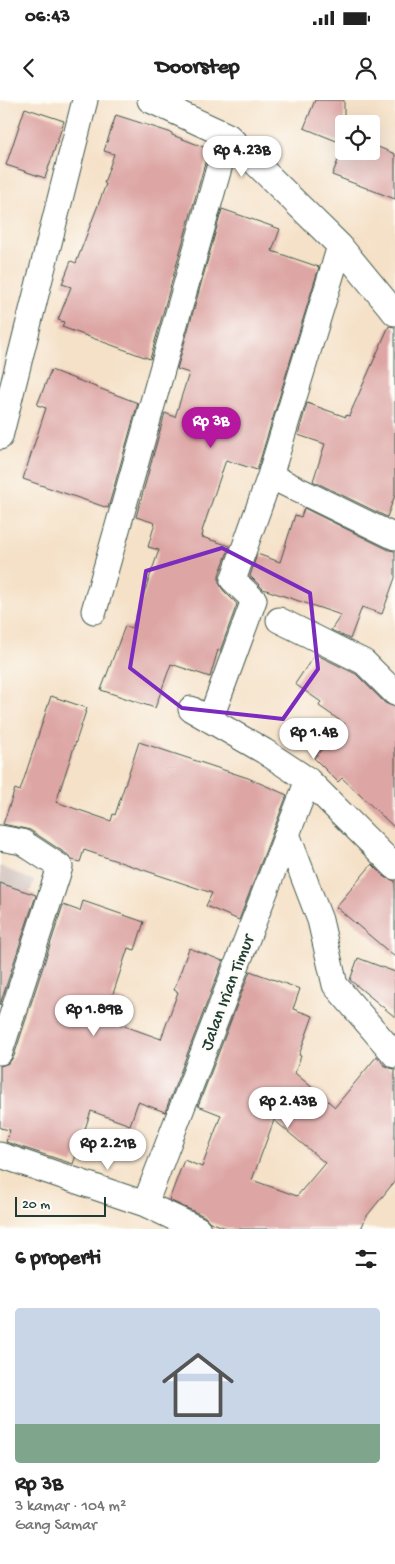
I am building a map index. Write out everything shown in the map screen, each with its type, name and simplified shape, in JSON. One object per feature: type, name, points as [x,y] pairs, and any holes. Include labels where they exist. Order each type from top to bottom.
[{"type":"street","points":[[0,438],[85,100]]},
{"type":"street","points":[[150,100],[228,136],[340,246],[395,313]]},
{"type":"street","points":[[94,612],[228,136]]},
{"type":"street","points":[[340,246],[270,476],[233,580],[254,600],[201,714],[264,751],[308,780],[395,867]]},
{"type":"street","points":[[270,476],[395,536]]},
{"type":"street","points":[[280,620],[364,662],[395,693]]},
{"type":"street","name":"Jalan Irian Timur","points":[[145,1204],[308,780]]},
{"type":"street","points":[[288,834],[320,920],[335,985],[395,1055]]},
{"type":"street","points":[[0,838],[22,842],[60,867],[0,1052]]},
{"type":"street","points":[[0,1155],[145,1204],[198,1229]]},
{"type":"highlighted area","points":[[222,548],[310,593],[318,669],[283,719],[182,708],[130,668],[146,571]]},
{"type":"shaded area","points":[[0,866],[34,881],[0,979]]},
{"type":"building","points":[[315,100],[344,100],[344,115],[335,115],[335,140],[304,128]]},
{"type":"building","points":[[25,108],[64,121],[45,178],[6,165]]},
{"type":"building","points":[[116,115],[172,133],[172,135],[209,149],[150,359],[62,327],[64,322],[58,320],[71,287],[62,284],[71,261],[76,263],[106,184],[104,183],[114,154],[104,151]]},
{"type":"building","points":[[380,148],[395,154],[395,199],[332,175],[338,160],[380,160]]},
{"type":"building","points":[[222,209],[280,229],[272,251],[319,267],[257,470],[226,460],[202,531],[202,537],[230,546],[219,575],[219,583],[223,590],[237,604],[220,651],[218,650],[210,677],[171,664],[155,708],[101,690],[125,626],[132,628],[159,550],[148,547],[155,523],[136,517],[165,413],[175,417],[189,373],[177,369]]},
{"type":"building","points":[[389,326],[395,327],[395,495],[387,517],[313,481],[325,444],[298,435],[307,403],[346,417],[346,415],[349,416]]},
{"type":"building","points":[[51,370],[138,403],[108,508],[23,479],[46,408],[37,405]]},
{"type":"building","points":[[304,508],[389,550],[395,551],[395,578],[382,614],[362,607],[350,639],[331,630],[341,615],[263,589],[250,576],[257,554],[280,562],[295,515],[301,517]]},
{"type":"building","points":[[315,654],[356,674],[385,703],[395,707],[395,828],[342,778],[338,782],[314,758],[345,724],[319,706],[321,702],[295,684]]},
{"type":"building","points":[[51,696],[87,708],[56,802],[111,821],[113,814],[115,815],[139,742],[248,778],[287,795],[239,920],[206,906],[212,893],[84,850],[80,862],[72,860],[68,855],[30,830],[3,824],[15,789],[20,791]]},
{"type":"building","points":[[372,864],[385,877],[395,881],[395,957],[336,907]]},
{"type":"building","points":[[0,883],[36,895],[0,1005]]},
{"type":"building","points":[[83,901],[144,922],[135,950],[128,948],[112,997],[126,1001],[119,1024],[161,1039],[178,992],[174,990],[189,948],[223,961],[165,1112],[138,1102],[130,1125],[91,1111],[73,1164],[6,1142],[10,1130],[0,1128],[0,1066],[9,1063],[14,1056],[63,905],[80,911]]},
{"type":"building","points":[[358,958],[395,972],[395,1017],[350,980]]},
{"type":"building","points":[[250,971],[300,989],[293,1009],[313,1016],[299,1055],[301,1056],[295,1073],[335,1107],[377,1056],[384,1065],[395,1069],[395,1181],[366,1217],[361,1229],[229,1229],[210,1222],[204,1216],[169,1200],[184,1160],[202,1167],[221,1115],[198,1106]],"holes":[[[274,1120],[325,1163],[297,1196],[252,1180]]]}]
